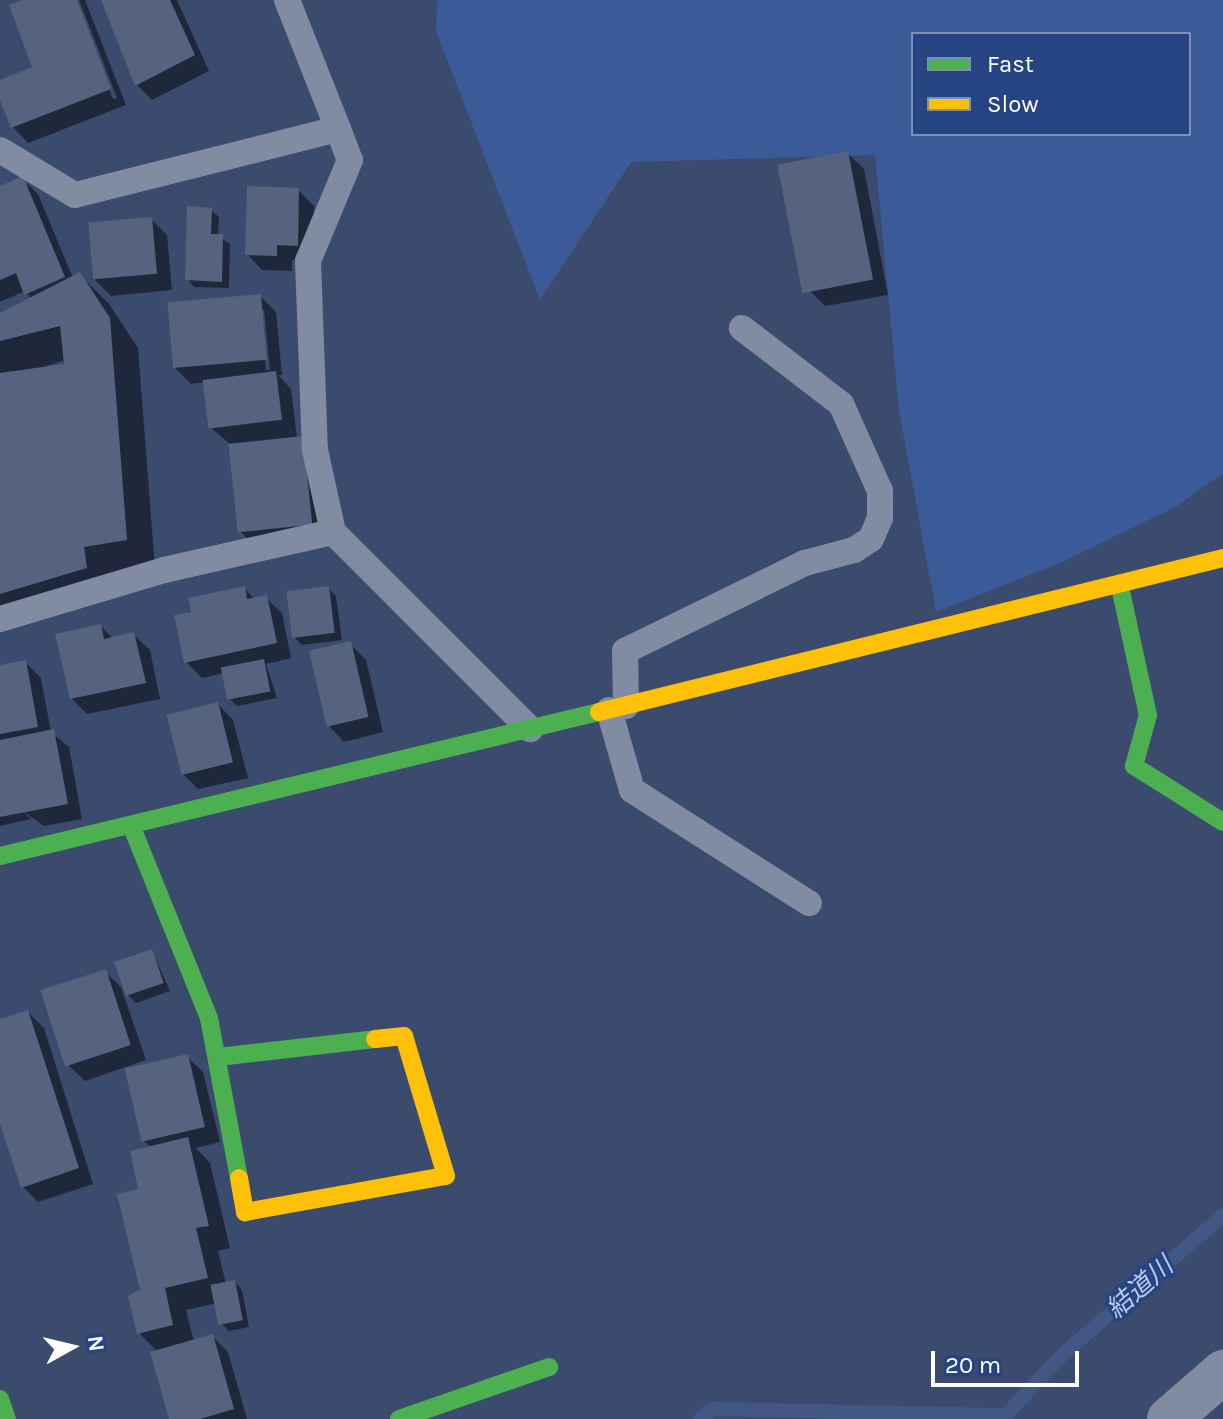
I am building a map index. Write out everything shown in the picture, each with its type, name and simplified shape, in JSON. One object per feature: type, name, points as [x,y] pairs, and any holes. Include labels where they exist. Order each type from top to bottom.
[{"type":"street","points":[[0,856],[1120,587],[1223,558]]},
{"type":"street","points":[[1120,587],[1148,715],[1134,766],[1223,822]]},
{"type":"street","points":[[131,825],[209,1018],[245,1212],[446,1176],[404,1036],[218,1057]]},
{"type":"street","points":[[399,1419],[549,1367]]},
{"type":"street","points":[[1169,1419],[1223,1372]]},
{"type":"street","points":[[0,1399],[7,1419]]},
{"type":"lane","points":[[287,0],[350,160],[308,261],[315,450],[333,532],[530,729]]},
{"type":"lane","points":[[0,150],[75,195],[338,129]]},
{"type":"lane","points":[[742,328],[841,404],[880,491],[880,518],[871,539],[854,550],[805,563],[625,651],[617,708],[632,790],[809,903]]},
{"type":"lane","points":[[0,619],[164,570],[333,532]]},
{"type":"shaded area","points":[[437,0],[1223,0],[1223,473],[1177,506],[1060,563],[936,612],[899,411],[875,155],[631,162],[540,300],[436,31]]},
{"type":"building","points":[[23,0],[77,0],[111,89],[11,128],[0,100],[0,80],[32,67],[9,5]]},
{"type":"building","points":[[101,0],[170,0],[195,55],[135,86]]},
{"type":"building","points":[[848,151],[873,280],[802,293],[777,165]]},
{"type":"building","points":[[23,176],[65,277],[24,295],[16,273],[0,280],[0,186]]},
{"type":"building","points":[[247,186],[299,188],[298,246],[277,245],[277,256],[245,255]]},
{"type":"building","points":[[187,206],[212,208],[211,234],[223,234],[222,282],[185,280]]},
{"type":"building","points":[[152,217],[157,274],[93,279],[88,223]]},
{"type":"building","points":[[80,272],[110,318],[127,540],[84,547],[87,568],[0,594],[0,373],[64,364],[60,326],[0,341],[0,313]]},
{"type":"building","points":[[261,294],[267,360],[173,368],[167,302]]},
{"type":"building","points":[[276,371],[282,420],[209,429],[203,380]]},
{"type":"building","points":[[303,436],[312,525],[238,532],[228,444]]},
{"type":"building","points":[[245,586],[247,599],[267,595],[277,643],[184,663],[174,615],[191,612],[188,598]]},
{"type":"building","points":[[329,586],[335,633],[292,638],[286,591]]},
{"type":"building","points":[[101,624],[104,639],[134,632],[146,683],[70,699],[55,634]]},
{"type":"building","points":[[351,641],[369,717],[327,727],[309,651]]},
{"type":"building","points":[[264,659],[270,691],[227,700],[221,667]]},
{"type":"building","points":[[26,660],[38,727],[0,734],[0,665]]},
{"type":"building","points":[[218,702],[233,762],[182,775],[167,715]]},
{"type":"building","points":[[54,729],[68,804],[0,817],[0,740]]},
{"type":"building","points":[[152,949],[164,983],[126,996],[114,962]]},
{"type":"building","points":[[106,969],[131,1045],[65,1066],[40,990]]},
{"type":"building","points":[[28,1010],[79,1168],[21,1188],[0,1124],[0,1019]]},
{"type":"building","points":[[188,1054],[205,1127],[142,1142],[125,1069]]},
{"type":"building","points":[[188,1137],[209,1226],[196,1228],[208,1278],[165,1288],[173,1325],[137,1334],[128,1296],[140,1290],[117,1194],[138,1189],[130,1151]]},
{"type":"building","points":[[235,1280],[243,1320],[218,1325],[210,1285]]},
{"type":"building","points":[[213,1334],[234,1409],[200,1419],[169,1419],[150,1352]]},
{"type":"waterway","name":"結道川","points":[[700,1419],[712,1409],[1006,1415],[1061,1356],[1223,1215]]},
{"type":"traffic: fast","points":[[1120,587],[1148,715],[1134,766],[1223,822]]},
{"type":"traffic: fast","points":[[0,856],[599,712]]},
{"type":"traffic: fast","points":[[131,825],[209,1018],[239,1178]]},
{"type":"traffic: fast","points":[[218,1057],[375,1039]]},
{"type":"traffic: fast","points":[[399,1419],[549,1367]]},
{"type":"traffic: fast","points":[[0,1399],[7,1419]]},
{"type":"traffic: slow","points":[[599,712],[1223,558]]},
{"type":"traffic: slow","points":[[239,1178],[245,1212],[446,1176],[404,1036],[375,1039]]}]
